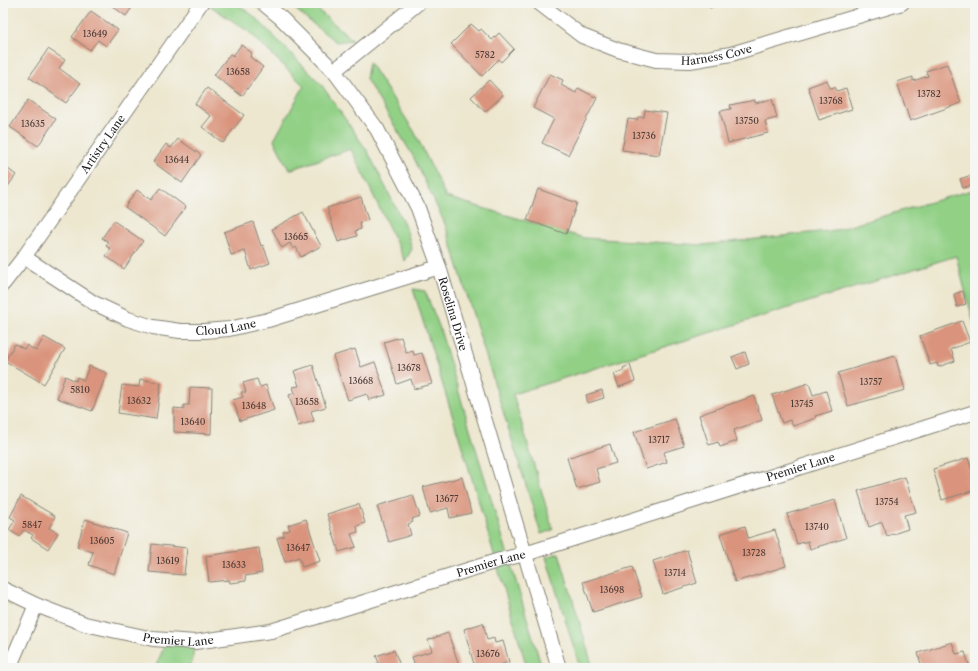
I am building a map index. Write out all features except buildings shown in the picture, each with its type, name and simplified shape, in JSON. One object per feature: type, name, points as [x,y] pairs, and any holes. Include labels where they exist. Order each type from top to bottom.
[{"type":"street","name":"Artistry Lane","points":[[3,284],[201,3]]},
{"type":"street","name":"Roselina Drive","points":[[264,3],[280,16],[334,71],[377,129],[418,208],[439,267],[559,668]]},
{"type":"street","points":[[334,71],[418,3]]},
{"type":"street","name":"Harness Cove","points":[[539,3],[582,36],[611,48],[656,60],[690,61],[731,54],[902,3]]},
{"type":"street","name":"Cloud Lane","points":[[24,256],[94,303],[128,319],[154,327],[180,331],[205,332],[229,330],[268,320],[439,267]]},
{"type":"street","name":"Premier Lane","points":[[3,589],[36,605],[85,624],[153,640],[194,642],[272,631],[525,554],[975,412]]},
{"type":"street","points":[[9,668],[36,605]]},
{"type":"green space","points":[[206,3],[236,3],[255,17],[321,84],[368,152],[406,228],[412,249],[405,261],[351,149],[289,170],[274,140],[304,86],[249,32]]},
{"type":"green space","points":[[288,3],[310,3],[353,40],[336,42]]},
{"type":"green space","points":[[369,62],[414,131],[446,197],[584,238],[703,245],[836,230],[975,189],[975,328],[956,256],[513,394],[553,530],[541,534],[445,224],[413,156],[366,79]]},
{"type":"green space","points":[[413,289],[425,291],[439,326],[542,668],[527,668],[473,482]]},
{"type":"green space","points":[[559,553],[593,668],[580,668],[546,557]]},
{"type":"green space","points":[[167,640],[195,642],[191,668],[155,668]]}]
